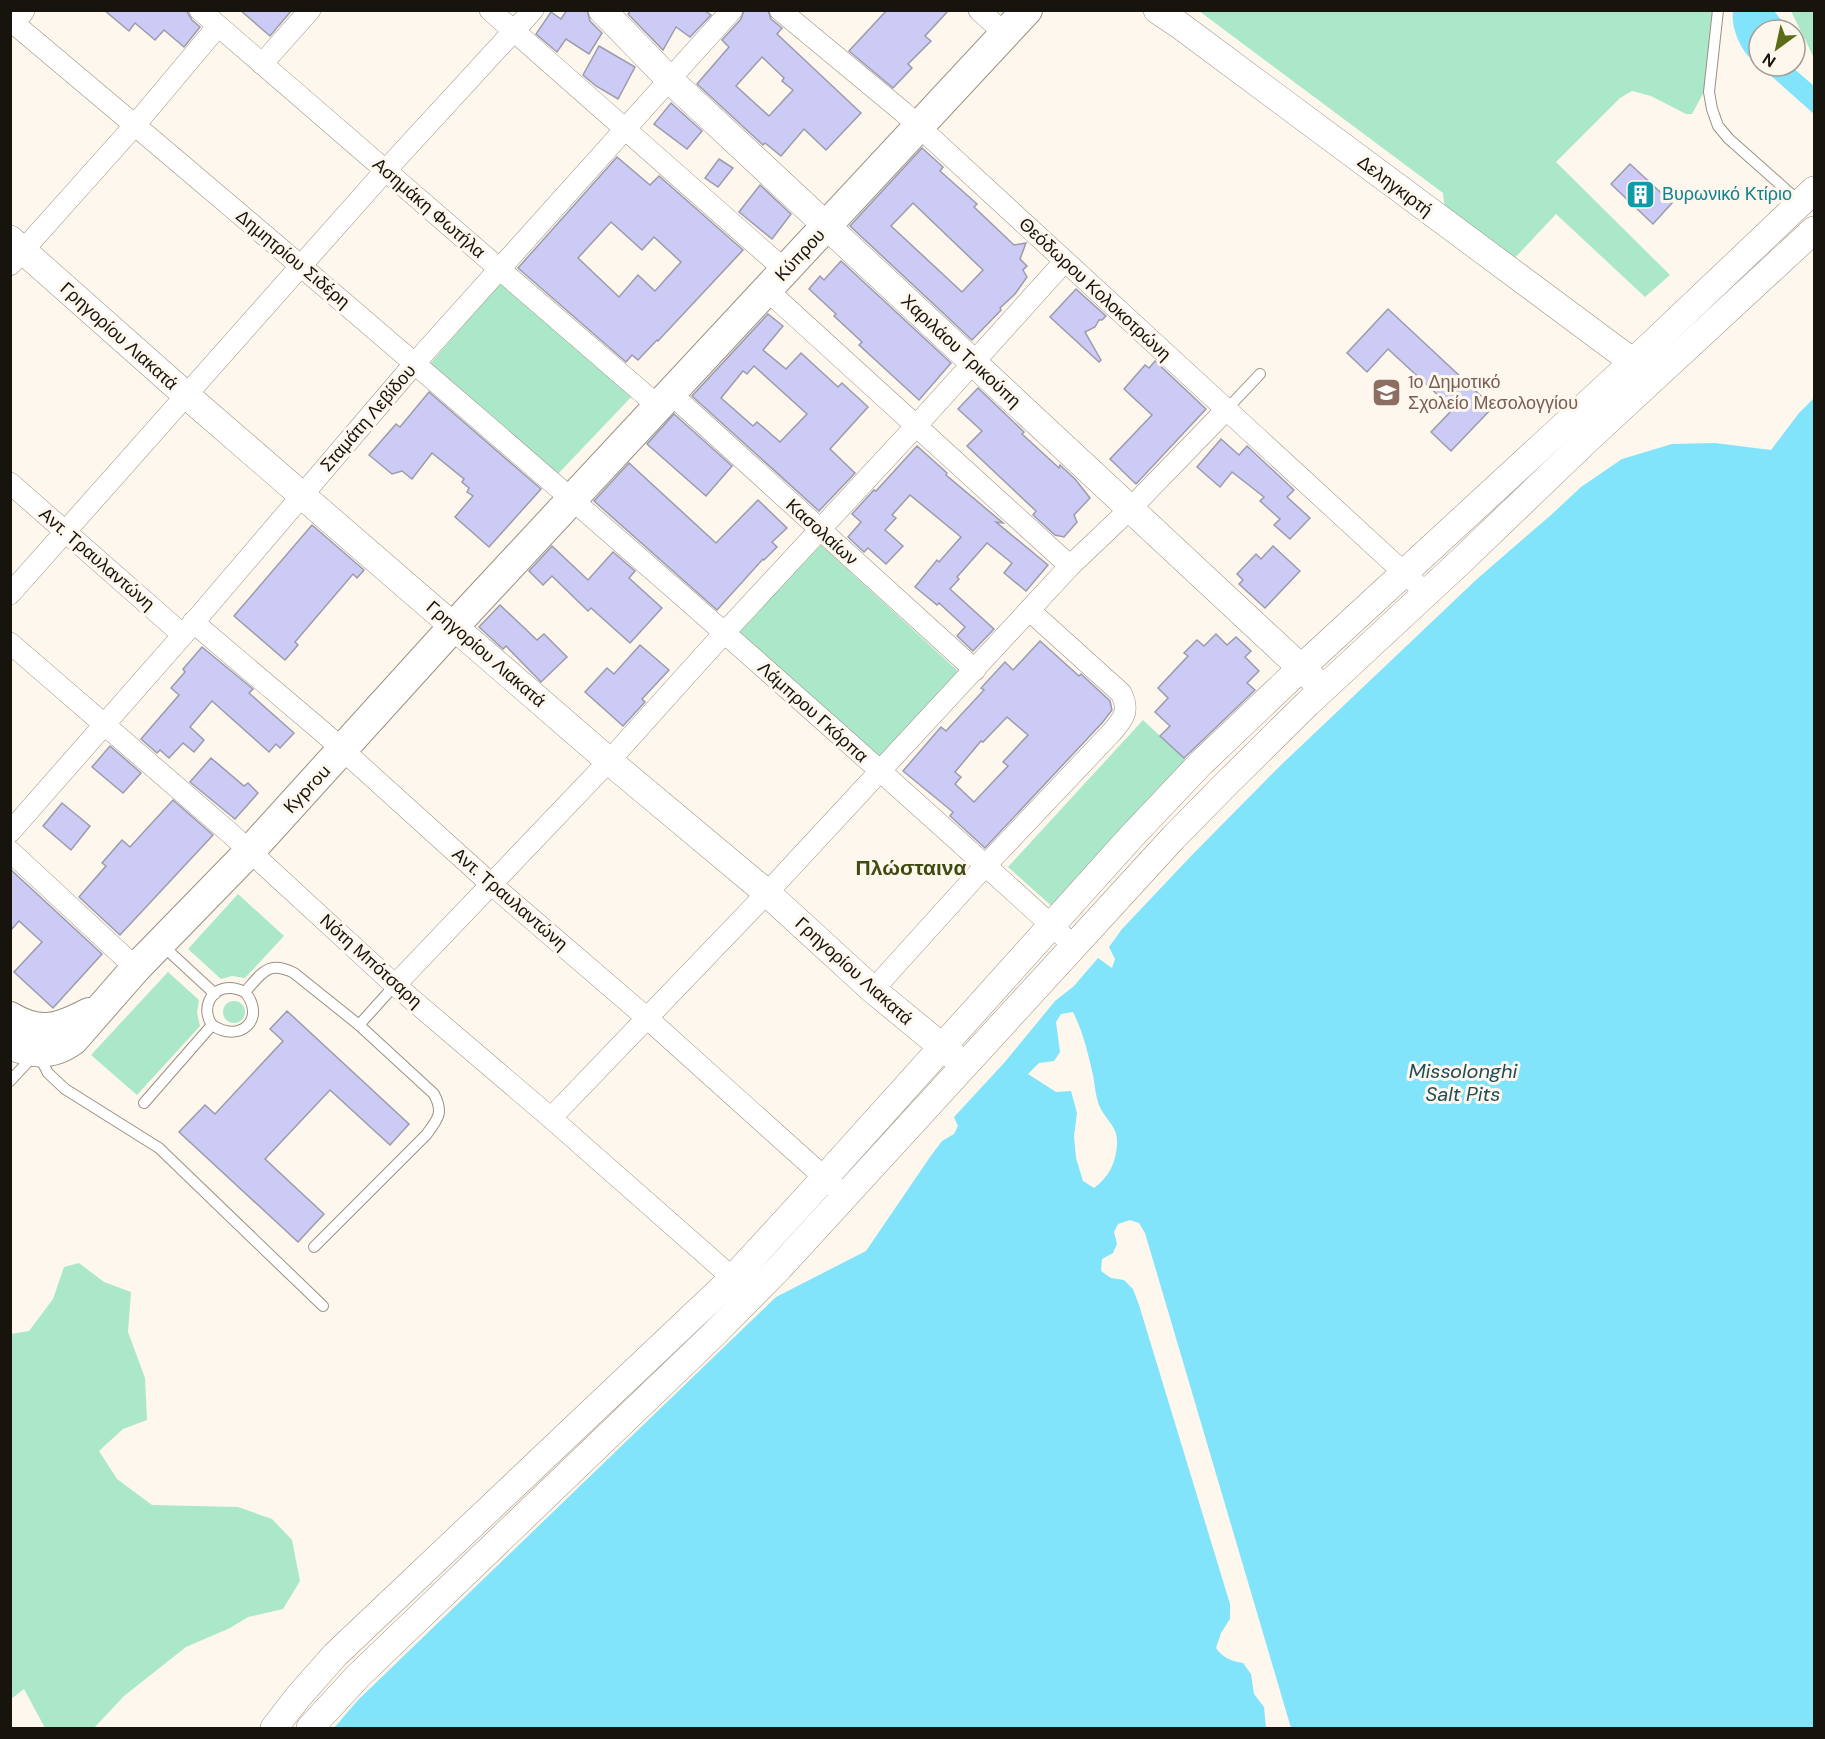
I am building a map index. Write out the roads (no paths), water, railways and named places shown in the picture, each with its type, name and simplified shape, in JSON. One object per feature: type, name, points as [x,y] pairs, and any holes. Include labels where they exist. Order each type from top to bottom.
[{"type":"main road","name":"Κύπρου","points":[[572,499],[920,128],[1027,10]]},
{"type":"main road","name":"Kyprou","points":[[23,1038],[43,1028],[58,1027],[102,1007],[136,968],[250,851],[572,499]]},
{"type":"street","name":"Ασημάκη Φωτήλα","points":[[200,10],[499,268],[664,399]]},
{"type":"street","points":[[262,64],[310,10]]},
{"type":"street","points":[[490,10],[626,130],[776,280],[916,426],[1070,566]]},
{"type":"street","points":[[10,594],[386,171],[533,10]]},
{"type":"street","name":"Σταμάτη Λεβίδου","points":[[10,832],[188,629],[415,363],[732,10]]},
{"type":"street","name":"Θεόδωρου Κολοκοτρώνη","points":[[780,10],[903,112],[1426,594]]},
{"type":"street","points":[[979,10],[1006,35]]},
{"type":"street","name":"Δεληγκιρτή","points":[[1157,10],[1633,362]]},
{"type":"street","name":"Χαριλάου Τρικούπη","points":[[612,14],[670,80],[1323,689]]},
{"type":"street","name":"Δημητρίου Σιδέρη","points":[[14,18],[572,499]]},
{"type":"street","points":[[15,251],[135,124],[219,26]]},
{"type":"street","points":[[310,1728],[358,1676],[714,1335],[742,1286],[824,1178],[1131,837],[1202,763],[1808,196]]},
{"type":"street","points":[[274,1728],[335,1655],[742,1286],[780,1267],[1173,838],[1226,784],[1594,433],[1815,230]]},
{"type":"street","name":"Γρηγορίου Λιακατά","points":[[15,251],[186,395],[609,761],[767,893],[873,990],[965,1066]]},
{"type":"street","points":[[395,985],[609,761],[724,632],[820,531],[1065,261]]},
{"type":"street","name":"Κασολαίων","points":[[664,399],[820,531],[975,670]]},
{"type":"street","points":[[551,1118],[767,893],[1070,566],[1130,509],[1226,410]]},
{"type":"street","name":"Αντ. Τραυλαντώνη","points":[[10,483],[188,629],[343,750],[491,884],[647,1018],[845,1196]]},
{"type":"street","name":"Λάμπρου Γκόρπα","points":[[572,499],[1074,946]]},
{"type":"street","points":[[873,990],[985,866],[1112,732],[1125,714],[1125,702],[1121,693],[1029,610]]},
{"type":"street","name":"Νότη Μπότσαρη","points":[[10,643],[250,851],[395,985],[742,1286]]},
{"type":"street","points":[[10,851],[136,968]]},
{"type":"lane","points":[[1719,10],[1709,92],[1718,126],[1729,139],[1808,196]]},
{"type":"lane","points":[[1226,410],[1260,374]]},
{"type":"lane","points":[[160,943],[215,994]]},
{"type":"lane","points":[[245,992],[265,971],[272,967],[283,967],[306,981],[359,1025],[434,1094],[440,1105],[440,1115],[426,1135],[314,1247]]},
{"type":"lane","points":[[359,1025],[395,985]]},
{"type":"lane","points":[[231,988],[245,992],[254,1007],[254,1012],[247,1025],[235,1033],[221,1031],[212,1025],[207,1019],[206,1008],[215,994],[222,989],[231,988]]},
{"type":"lane","points":[[144,1103],[212,1025]]},
{"type":"lane","points":[[10,1082],[23,1038]]},
{"type":"lane","points":[[23,1038],[48,1073],[65,1089],[159,1148],[323,1306]]},
{"type":"water","points":[[1733,11],[1774,11],[1780,18],[1747,18],[1747,55],[1735,32]]},
{"type":"water","points":[[1774,78],[1805,78],[1814,86],[1814,114]]},
{"type":"water","name":"Missolonghi Salt Pits","points":[[1814,398],[1814,1728],[1291,1728],[1145,1233],[1139,1223],[1130,1220],[1118,1224],[1114,1232],[1117,1244],[1113,1253],[1102,1259],[1101,1271],[1111,1278],[1124,1280],[1133,1289],[1139,1305],[1230,1604],[1230,1619],[1221,1633],[1216,1648],[1228,1658],[1243,1663],[1251,1674],[1254,1694],[1264,1707],[1266,1728],[334,1728],[358,1700],[776,1297],[866,1251],[942,1141],[954,1134],[958,1126],[954,1117],[1004,1063],[1055,1001],[1074,986],[1098,958],[1112,968],[1115,959],[1109,947],[1122,929],[1281,765],[1477,579],[1581,487],[1622,459],[1672,444],[1715,443],[1771,450],[1799,413]],"holes":[[[1073,1012],[1087,1051],[1098,1103],[1115,1130],[1117,1138],[1111,1169],[1094,1188],[1083,1181],[1076,1158],[1074,1136],[1077,1113],[1071,1091],[1056,1092],[1028,1074],[1039,1063],[1054,1061],[1060,1052],[1056,1022],[1061,1014]]]},
{"type":"place","name":"Βυρωνικό Κτίριο","points":[[1641,194]]},
{"type":"place","name":"1ο Δημοτικό Σχολείο Μεσολογγίου","points":[[1387,392]]},
{"type":"district","name":"Πλώσταινα","points":[[911,868]]}]
